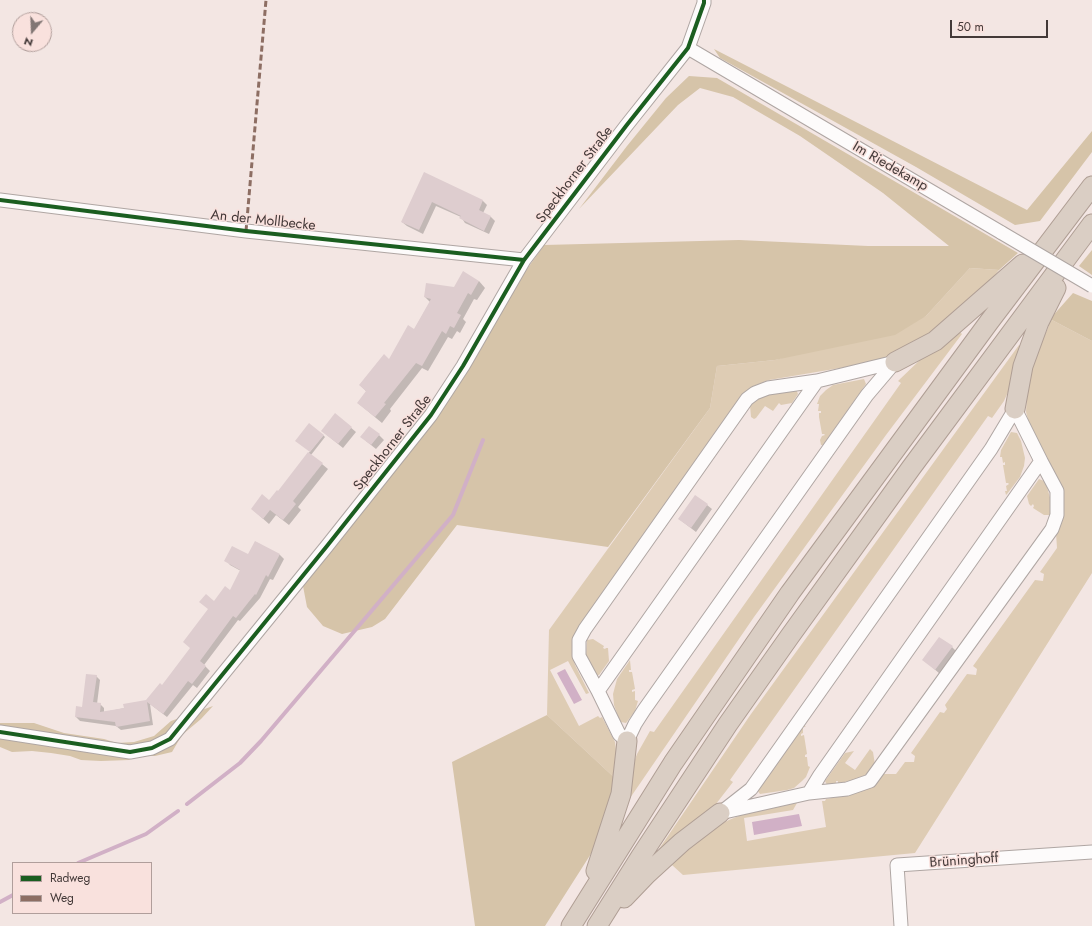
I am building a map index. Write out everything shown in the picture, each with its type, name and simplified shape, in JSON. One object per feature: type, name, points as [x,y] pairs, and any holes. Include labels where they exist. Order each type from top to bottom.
[{"type":"highway","points":[[571,926],[673,762],[790,593],[984,328],[1092,186]]},
{"type":"highway","points":[[597,926],[645,849],[728,724],[790,636],[902,480],[1092,224]]},
{"type":"highway","points":[[895,362],[935,341],[1054,237]]},
{"type":"highway","points":[[1015,409],[1023,366],[1039,322],[1078,243]]},
{"type":"highway","points":[[588,899],[621,794],[627,741]]},
{"type":"highway","points":[[597,926],[647,874],[682,842],[720,813]]},
{"type":"street","name":"Speckhorner Straße","points":[[0,732],[130,752],[152,748],[170,739],[431,415],[463,366],[524,260],[626,126],[688,48],[704,0]]},
{"type":"street","name":"Im Riedekamp","points":[[688,48],[1092,286]]},
{"type":"street","name":"An der Mollbecke","points":[[0,200],[246,231],[524,260]]},
{"type":"street","points":[[895,362],[866,395],[644,710],[627,741],[619,734],[579,656],[579,640],[585,629],[747,398],[768,388],[817,381],[895,362]]},
{"type":"street","points":[[598,691],[817,381]]},
{"type":"street","points":[[720,813],[809,793],[847,789],[870,781],[1052,528],[1057,515],[1057,491],[1015,409]]},
{"type":"street","points":[[720,813],[751,789],[986,456],[1015,409]]},
{"type":"street","points":[[809,793],[1041,461]]},
{"type":"street","name":"Brüninghoff","points":[[901,926],[897,865],[1092,852]]},
{"type":"shaded area","points":[[714,49],[1027,210],[1092,131],[1092,152],[1040,221],[1015,225],[916,167],[720,58]]},
{"type":"shaded area","points":[[689,76],[717,78],[1018,253],[999,270],[970,268],[926,316],[895,335],[775,360],[717,366],[710,408],[608,547],[457,525],[385,619],[372,627],[342,634],[323,626],[307,607],[303,586],[544,245],[739,240],[868,246],[949,246],[883,193],[800,136],[733,97],[700,88],[678,105],[579,209],[666,98]]},
{"type":"shaded area","points":[[1092,250],[1092,275],[1079,266]]},
{"type":"shaded area","points":[[970,268],[999,270],[981,292],[944,326],[888,357],[858,365],[769,380],[754,386],[742,394],[585,617],[578,629],[573,656],[575,665],[589,693],[586,694],[568,661],[550,670],[579,726],[598,716],[600,718],[602,717],[615,742],[617,780],[547,715],[549,630],[710,408],[717,366],[775,360],[926,316]]},
{"type":"shaded area","points":[[1073,293],[1092,301],[1092,341],[1050,319]]},
{"type":"shaded area","points":[[1050,319],[1092,341],[1092,573],[915,853],[683,875],[672,865],[682,853],[717,826],[729,820],[746,813],[797,803],[793,810],[744,818],[747,841],[826,827],[822,801],[853,794],[872,787],[883,774],[896,774],[905,762],[914,762],[915,756],[911,753],[940,712],[944,713],[947,709],[945,705],[967,674],[976,675],[977,669],[973,666],[1035,580],[1043,581],[1044,574],[1040,572],[1057,548],[1056,533],[1063,514],[1030,427],[1026,412],[1028,380]]},
{"type":"shaded area","points":[[959,331],[962,334],[886,435],[754,617],[628,801],[633,765],[637,754],[650,731],[654,732],[901,383],[898,381],[923,357]]},
{"type":"shaded area","points":[[1019,345],[1021,347],[1012,383],[1004,401],[992,418],[988,416],[730,780],[733,782],[709,813],[659,853],[659,849],[751,714]]},
{"type":"shaded area","points":[[864,379],[866,384],[823,445],[821,445],[820,440],[822,436],[825,435],[822,434],[819,417],[819,413],[821,413],[821,411],[818,411],[819,404],[817,404],[820,396],[833,385]]},
{"type":"shaded area","points":[[796,389],[798,394],[792,403],[781,405],[779,403],[773,411],[765,406],[756,418],[754,419],[751,417],[750,405],[760,397]]},
{"type":"shaded area","points":[[1011,432],[1017,433],[1021,441],[1025,458],[1020,477],[1006,495],[1006,486],[1009,484],[1006,483],[1003,465],[1005,465],[1005,462],[1003,463],[1002,457],[1000,457],[1001,450]]},
{"type":"shaded area","points":[[1039,479],[1044,481],[1047,487],[1051,501],[1051,515],[1044,515],[1033,508],[1033,504],[1031,506],[1029,504],[1027,496]]},
{"type":"shaded area","points":[[593,639],[604,646],[603,648],[608,648],[609,661],[599,675],[594,675],[586,656],[587,640]]},
{"type":"shaded area","points":[[630,660],[631,670],[629,670],[629,672],[632,672],[635,689],[632,690],[632,692],[635,691],[635,700],[638,701],[635,711],[626,723],[621,722],[619,719],[614,705],[613,694],[617,679]]},
{"type":"shaded area","points":[[565,669],[582,700],[574,704],[557,673]]},
{"type":"shaded area","points":[[213,706],[201,719],[182,735],[172,752],[155,756],[137,756],[129,760],[81,760],[70,756],[51,753],[32,751],[12,752],[0,747],[0,723],[34,723],[64,733],[104,739],[117,743],[134,742],[154,736],[171,721]]},
{"type":"shaded area","points":[[547,715],[617,780],[601,838],[545,926],[475,926],[452,762]]},
{"type":"shaded area","points":[[803,725],[806,727],[803,727],[803,733],[801,736],[804,735],[807,754],[805,757],[807,757],[808,766],[810,767],[806,777],[794,788],[760,794],[757,790]]},
{"type":"shaded area","points":[[870,749],[873,752],[875,765],[867,774],[861,778],[851,781],[838,783],[838,781],[836,781],[836,784],[827,785],[825,781],[845,753],[854,751],[845,763],[855,770]]},
{"type":"shaded area","points":[[799,814],[802,826],[754,835],[752,822]]},
{"type":"building","points":[[424,172],[483,200],[479,210],[491,216],[484,231],[459,218],[461,216],[432,202],[419,230],[401,222]]},
{"type":"building","points":[[463,271],[479,281],[471,295],[468,293],[457,313],[461,315],[454,328],[450,326],[446,334],[442,331],[422,366],[416,363],[384,403],[386,404],[375,417],[357,403],[366,391],[359,385],[384,354],[389,359],[408,325],[414,329],[431,299],[424,297],[426,283],[454,287]]},
{"type":"building","points":[[335,413],[352,427],[338,444],[321,431]]},
{"type":"building","points":[[309,423],[324,435],[310,452],[295,441]]},
{"type":"building","points":[[369,426],[380,434],[371,445],[360,437]]},
{"type":"building","points":[[308,452],[323,463],[293,501],[296,504],[283,520],[270,510],[263,519],[251,509],[262,494],[269,500],[277,490],[278,491]]},
{"type":"building","points":[[695,495],[708,504],[691,528],[678,519]]},
{"type":"building","points":[[255,541],[280,554],[268,577],[266,575],[256,595],[255,594],[236,618],[233,616],[200,661],[206,666],[192,684],[188,681],[163,714],[147,702],[150,721],[116,727],[115,722],[75,717],[76,706],[82,707],[86,674],[97,675],[93,702],[101,703],[100,712],[124,708],[123,704],[146,700],[160,683],[162,685],[190,648],[183,642],[208,609],[199,602],[206,594],[214,601],[225,586],[230,590],[240,570],[224,561],[232,546],[248,554]]},
{"type":"building","points":[[939,637],[953,646],[935,670],[922,660]]},
{"type":"waterway","points":[[187,804],[240,763],[261,741],[453,515],[483,440]]},
{"type":"waterway","points":[[80,862],[146,834],[178,811]]},
{"type":"waterway","points":[[0,902],[12,896]]},
{"type":"marked path","points":[[246,231],[266,0]]},
{"type":"cycle path","points":[[0,732],[130,752],[152,748],[170,739],[431,415],[463,366],[524,260],[626,126],[688,48],[704,0]]},
{"type":"cycle path","points":[[0,200],[246,231],[524,260]]}]
